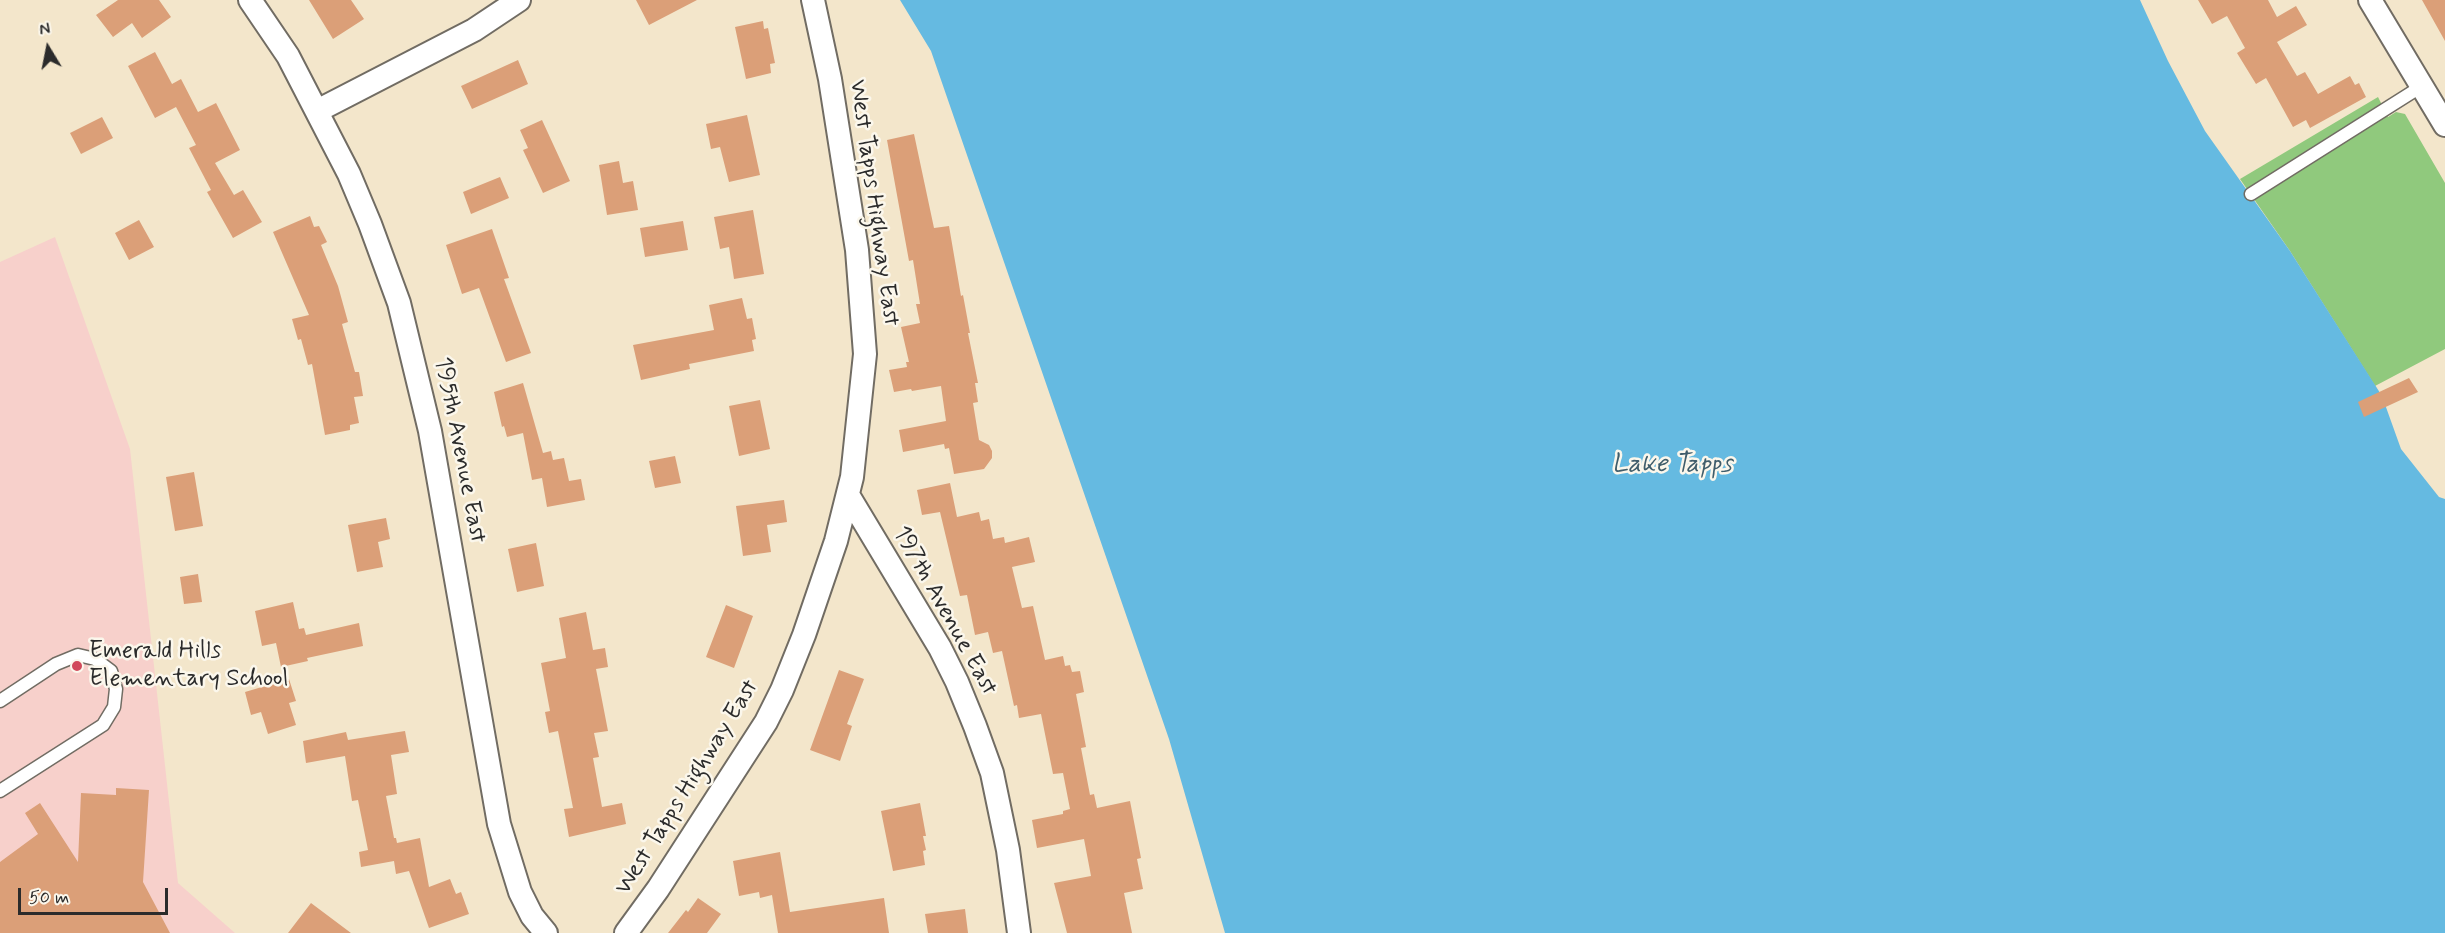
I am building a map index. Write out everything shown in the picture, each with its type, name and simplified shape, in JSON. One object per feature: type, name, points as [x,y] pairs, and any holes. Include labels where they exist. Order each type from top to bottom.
[{"type":"street","name":"195th Avenue East","points":[[250,0],[288,56],[317,111],[370,224],[399,303],[428,420],[499,824],[520,892],[532,916],[546,933]]},
{"type":"street","points":[[317,111],[474,30],[519,0]]},
{"type":"street","name":"West Tapps Highway East","points":[[626,933],[658,889],[766,722],[783,690],[836,541],[848,495],[866,354],[852,211],[830,79],[813,0]]},
{"type":"street","points":[[2370,0],[2443,116]]},
{"type":"street","name":"197th Avenue East","points":[[848,495],[940,648],[975,726],[994,784],[1008,850],[1019,933]]},
{"type":"lane","points":[[2250,194],[2422,86]]},
{"type":"lane","points":[[0,701],[56,664],[78,655],[95,659],[111,671],[116,689],[114,707],[103,725],[0,791]]},
{"type":"shaded area","name":"Emerald Hills Elementary School","points":[[55,237],[130,449],[178,883],[235,933],[0,933],[0,262]]},
{"type":"green space","points":[[2378,97],[2388,117],[2396,112],[2405,114],[2445,183],[2445,349],[2375,386],[2290,251],[2240,179]]},
{"type":"water","name":"Lake Tapps","points":[[900,0],[2140,0],[2168,61],[2205,131],[2290,251],[2382,396],[2401,449],[2439,497],[2445,499],[2445,933],[1225,933],[1169,739],[931,51]]},
{"type":"building","points":[[118,0],[159,0],[171,17],[142,38],[132,23],[113,37],[96,15]]},
{"type":"building","points":[[309,0],[351,0],[364,19],[333,39]]},
{"type":"building","points":[[636,0],[697,0],[649,25]]},
{"type":"building","points":[[2198,0],[2268,0],[2277,17],[2296,6],[2307,25],[2277,42],[2297,76],[2305,72],[2318,94],[2350,76],[2355,85],[2359,83],[2366,97],[2310,128],[2306,120],[2293,127],[2266,78],[2256,84],[2237,53],[2245,48],[2227,16],[2212,24]]},
{"type":"building","points":[[2422,0],[2445,0],[2445,41]]},
{"type":"building","points":[[763,21],[764,29],[768,28],[775,63],[770,64],[771,73],[746,79],[735,27]]},
{"type":"building","points":[[155,52],[172,84],[181,79],[198,112],[216,103],[240,150],[215,163],[234,195],[243,190],[262,222],[233,238],[207,192],[211,190],[189,148],[196,145],[176,107],[155,118],[128,66]]},
{"type":"building","points":[[518,60],[528,84],[472,109],[461,86]]},
{"type":"building","points":[[747,115],[760,175],[729,182],[720,147],[711,149],[706,124]]},
{"type":"building","points":[[102,117],[113,138],[81,154],[70,133]]},
{"type":"building","points":[[542,120],[570,181],[543,193],[523,150],[528,148],[520,130]]},
{"type":"building","points":[[914,134],[934,228],[949,226],[978,383],[975,383],[978,402],[973,403],[979,440],[989,445],[992,451],[992,458],[984,469],[954,474],[949,448],[945,449],[944,444],[903,452],[899,430],[946,421],[941,386],[894,392],[889,370],[907,367],[906,362],[909,362],[901,327],[920,323],[916,304],[920,304],[913,260],[909,261],[887,140]]},
{"type":"building","points":[[619,161],[623,183],[633,181],[638,210],[607,215],[599,165]]},
{"type":"building","points":[[500,177],[509,198],[471,214],[463,192]]},
{"type":"building","points":[[753,210],[764,274],[734,279],[729,247],[720,249],[714,217]]},
{"type":"building","points":[[310,216],[314,227],[319,226],[327,242],[321,245],[338,286],[348,322],[342,324],[355,372],[359,372],[363,396],[354,397],[359,423],[350,425],[350,430],[325,435],[312,364],[308,365],[301,339],[298,340],[292,319],[309,315],[273,232]]},
{"type":"building","points":[[139,220],[154,247],[129,260],[115,233]]},
{"type":"building","points":[[683,221],[688,250],[645,257],[640,228]]},
{"type":"building","points":[[492,229],[509,278],[504,279],[531,353],[506,362],[479,288],[462,294],[446,245]]},
{"type":"building","points":[[742,298],[747,319],[752,318],[756,339],[752,340],[754,351],[689,364],[690,369],[641,380],[633,345],[714,330],[709,305]]},
{"type":"building","points":[[2409,378],[2418,392],[2364,417],[2358,402]]},
{"type":"building","points":[[523,383],[543,453],[551,451],[553,460],[564,458],[569,481],[581,479],[585,500],[547,507],[542,478],[532,480],[523,433],[507,437],[504,426],[502,427],[494,392]]},
{"type":"building","points":[[760,400],[770,449],[739,456],[729,406]]},
{"type":"building","points":[[675,456],[681,483],[655,488],[649,461]]},
{"type":"building","points":[[194,472],[203,526],[175,531],[166,477]]},
{"type":"building","points":[[950,483],[957,517],[979,512],[981,521],[989,519],[993,539],[1004,537],[1005,543],[1029,537],[1035,562],[1012,567],[1022,608],[1033,606],[1045,660],[1063,656],[1065,666],[1070,665],[1072,672],[1080,671],[1084,692],[1076,694],[1086,747],[1081,748],[1090,795],[1094,794],[1097,808],[1130,801],[1141,858],[1137,859],[1143,889],[1124,893],[1132,933],[1067,933],[1054,883],[1091,876],[1084,839],[1037,848],[1032,820],[1063,814],[1063,811],[1070,809],[1063,773],[1053,774],[1041,714],[1019,718],[1017,705],[1014,706],[1002,651],[993,653],[988,632],[975,635],[967,595],[960,596],[940,512],[922,515],[917,490]]},
{"type":"building","points":[[784,500],[787,522],[767,525],[771,552],[743,556],[736,506]]},
{"type":"building","points":[[386,518],[390,539],[378,542],[383,567],[357,572],[348,525]]},
{"type":"building","points":[[536,543],[544,586],[517,592],[508,549]]},
{"type":"building","points":[[198,574],[202,602],[184,604],[180,577]]},
{"type":"building","points":[[293,602],[299,629],[304,628],[306,635],[359,623],[363,646],[307,658],[308,661],[281,667],[276,643],[262,646],[255,611]]},
{"type":"building","points":[[726,605],[753,616],[734,668],[706,657]]},
{"type":"building","points":[[586,612],[593,650],[605,648],[608,667],[596,669],[608,731],[594,733],[599,757],[593,758],[602,807],[622,803],[626,824],[569,837],[564,809],[573,808],[558,731],[549,733],[545,712],[550,711],[541,663],[566,658],[559,618]]},
{"type":"building","points":[[839,670],[864,679],[847,724],[852,726],[840,761],[810,750]]},
{"type":"building","points":[[289,679],[296,701],[289,703],[296,725],[268,734],[261,712],[251,715],[245,692]]},
{"type":"building","points":[[405,731],[409,752],[391,755],[397,794],[386,796],[394,838],[397,843],[420,838],[429,887],[450,879],[456,894],[461,892],[469,914],[429,928],[409,871],[396,874],[394,861],[361,867],[359,852],[368,850],[358,800],[352,801],[345,756],[306,763],[303,741],[346,732],[348,740]]},
{"type":"building","points":[[116,788],[149,790],[143,882],[170,933],[0,933],[0,862],[38,834],[25,813],[40,803],[78,862],[81,793],[116,795]]},
{"type":"building","points":[[920,803],[926,836],[923,836],[926,850],[923,851],[925,865],[893,871],[881,811]]},
{"type":"building","points":[[780,852],[790,912],[884,898],[889,933],[778,933],[772,895],[760,898],[759,892],[739,896],[733,861]]},
{"type":"building","points":[[698,898],[721,914],[707,933],[668,933],[686,910],[688,912]]},
{"type":"building","points":[[311,903],[351,933],[288,933]]},
{"type":"building","points":[[965,909],[968,933],[928,933],[925,914]]},
{"type":"place","name":"Emerald Hills Elementary School","points":[[77,666]]}]
